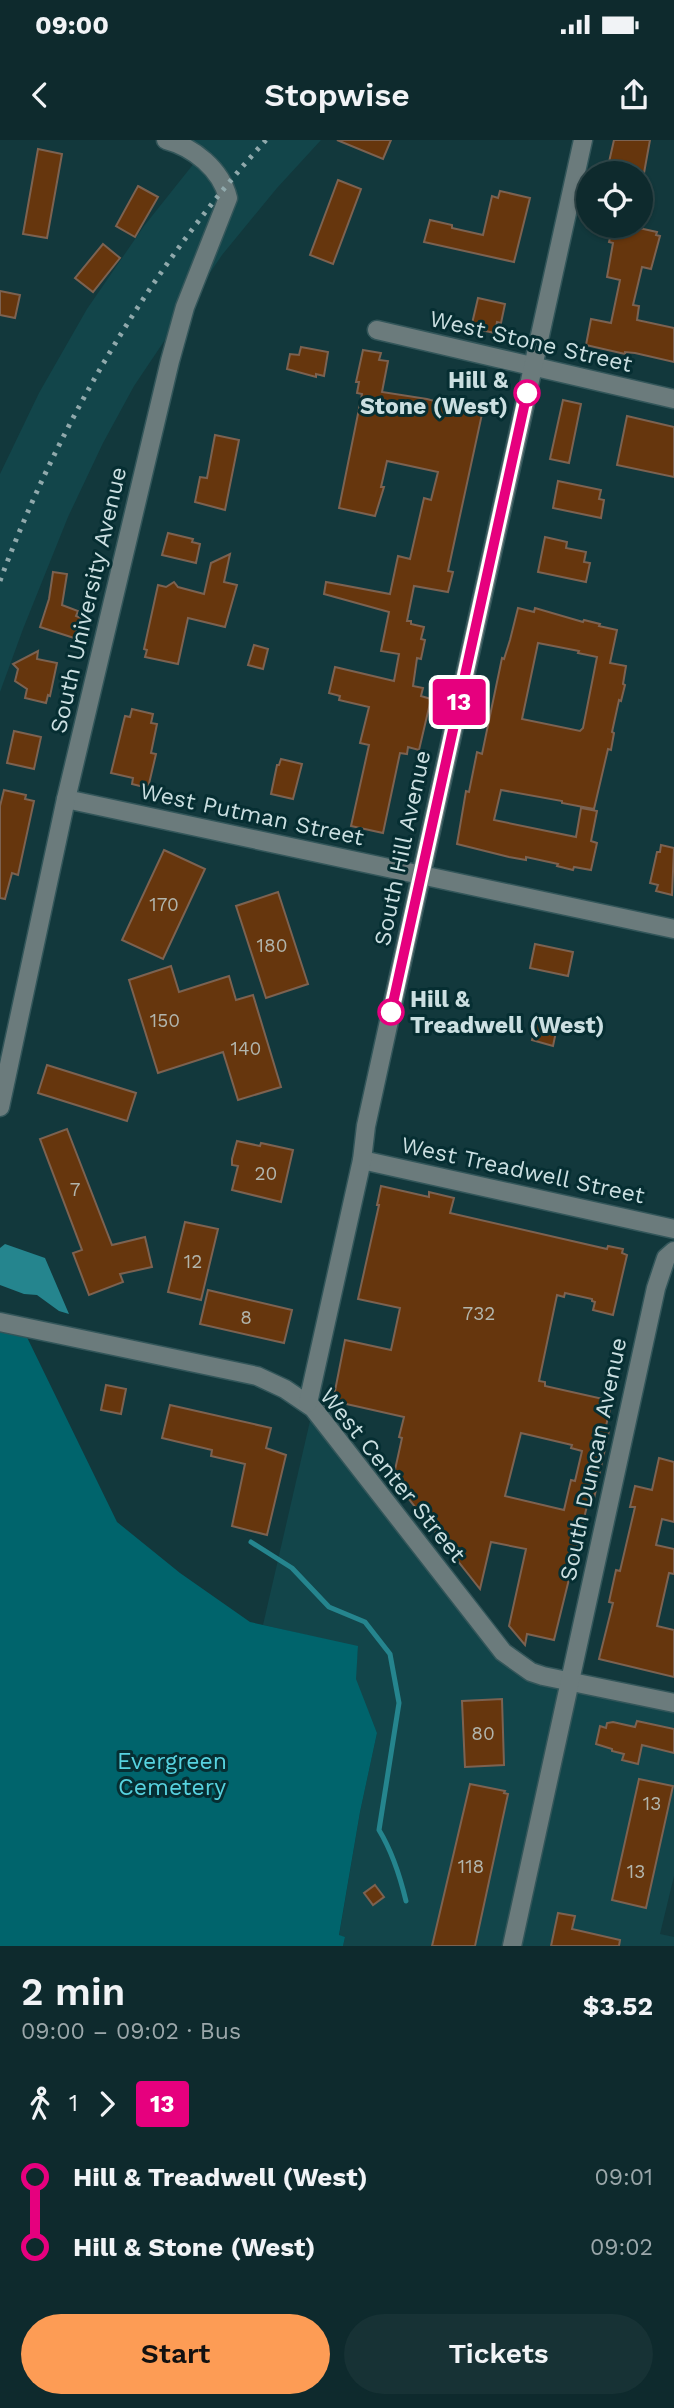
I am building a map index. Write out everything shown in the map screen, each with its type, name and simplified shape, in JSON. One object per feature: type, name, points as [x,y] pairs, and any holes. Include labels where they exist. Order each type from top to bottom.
[{"type":"street","name":"South University Avenue","points":[[0,1107],[66,799],[170,361],[185,307],[228,198],[225,185],[205,161],[183,145],[166,140]]},
{"type":"street","name":"South Hill Avenue","points":[[308,1403],[362,1160],[366,1126],[583,140]]},
{"type":"street","name":"West Stone Street","points":[[377,330],[674,399]]},
{"type":"street","name":"West Putman Street","points":[[66,799],[674,929]]},
{"type":"street","name":"West Treadwell Street","points":[[362,1160],[674,1228]]},
{"type":"street","name":"South Duncan Avenue","points":[[512,1946],[656,1288],[666,1258],[674,1251]]},
{"type":"street","name":"West Center Street","points":[[0,1322],[257,1376],[308,1403],[503,1652],[531,1672],[674,1703]]},
{"type":"shaded area","points":[[166,140],[321,140],[222,255],[134,386],[68,517],[0,692],[0,474],[39,393],[87,309],[144,226],[199,157]]},
{"type":"shaded area","points":[[5,1244],[45,1258],[69,1314],[59,1311],[37,1295],[24,1294],[0,1285],[0,1248]]},
{"type":"shaded area","points":[[313,1408],[531,1672],[674,1703],[674,1876],[660,1934],[674,1937],[674,1946],[343,1946],[345,1937],[339,1936],[360,1812],[377,1733],[355,1679],[358,1647],[263,1625]]},
{"type":"green space","name":"Evergreen Cemetery","points":[[0,1322],[22,1327],[117,1522],[180,1573],[250,1622],[358,1646],[356,1679],[377,1733],[360,1812],[339,1935],[345,1937],[343,1946],[0,1946]]},
{"type":"building","points":[[337,140],[391,140],[383,159]]},
{"type":"building","points":[[614,140],[650,140],[646,161],[609,161]]},
{"type":"building","points":[[38,149],[62,154],[47,238],[23,234]]},
{"type":"building","points":[[338,180],[361,189],[333,264],[310,255]]},
{"type":"building","points":[[138,186],[158,197],[135,237],[116,226]]},
{"type":"building","points":[[500,191],[530,198],[514,262],[424,242],[430,220],[483,235],[492,196],[498,198]]},
{"type":"building","points":[[653,231],[660,236],[651,269],[642,267],[633,305],[639,306],[637,320],[674,328],[674,362],[586,345],[591,319],[611,323],[620,280],[607,277],[613,243],[609,242],[610,238],[653,238]]},
{"type":"building","points":[[103,244],[120,258],[93,292],[75,278]]},
{"type":"building","points":[[0,291],[20,295],[15,318],[0,315]]},
{"type":"building","points":[[478,298],[505,304],[501,323],[497,322],[495,333],[471,328]]},
{"type":"building","points":[[301,347],[328,352],[324,376],[316,374],[316,377],[287,369],[290,354],[299,355]]},
{"type":"building","points":[[363,350],[381,353],[379,360],[388,361],[382,392],[427,399],[482,414],[448,571],[453,572],[448,592],[414,586],[407,621],[424,627],[421,639],[425,640],[421,659],[417,658],[413,686],[423,688],[421,696],[431,699],[419,750],[408,747],[407,754],[400,753],[383,833],[351,826],[369,745],[360,743],[369,707],[339,700],[340,696],[329,693],[335,667],[394,681],[399,654],[381,651],[389,612],[324,594],[326,582],[390,594],[398,556],[410,559],[424,498],[431,500],[438,472],[387,461],[381,487],[384,487],[375,516],[339,508],[362,394],[357,393],[359,382],[356,382]]},
{"type":"building","points":[[563,400],[581,404],[569,463],[550,459]]},
{"type":"building","points":[[627,416],[674,427],[674,477],[617,465]]},
{"type":"building","points":[[215,435],[239,440],[225,510],[195,502],[200,477],[207,478]]},
{"type":"building","points":[[558,481],[601,490],[599,499],[604,500],[601,518],[553,508]]},
{"type":"building","points":[[168,533],[193,539],[192,542],[200,544],[196,563],[162,555]]},
{"type":"building","points":[[545,537],[567,542],[566,548],[586,552],[584,562],[590,563],[586,582],[538,572]]},
{"type":"building","points":[[230,554],[224,582],[237,585],[225,627],[188,618],[178,664],[145,657],[147,650],[144,649],[158,585],[166,587],[174,582],[178,587],[204,594],[211,563]]},
{"type":"building","points":[[53,572],[67,574],[62,605],[78,611],[76,616],[81,618],[74,638],[40,627],[49,599]]},
{"type":"building","points":[[518,608],[534,612],[535,608],[617,630],[610,663],[626,666],[625,685],[612,732],[611,750],[608,749],[594,809],[501,790],[494,820],[576,837],[581,808],[597,811],[591,841],[597,843],[591,870],[574,867],[573,870],[557,866],[558,864],[526,857],[526,860],[509,857],[457,844],[466,791],[469,792],[477,752],[482,754],[502,658],[504,659]],"holes":[[[538,643],[579,651],[578,653],[597,657],[583,728],[580,731],[522,719]]]},
{"type":"building","points":[[254,645],[268,649],[263,669],[248,665]]},
{"type":"building","points":[[38,651],[37,659],[57,663],[46,703],[25,698],[27,689],[15,681],[18,669],[13,664]]},
{"type":"building","points":[[132,709],[153,714],[151,723],[157,724],[151,753],[156,754],[148,788],[132,784],[133,778],[111,773],[125,716],[130,717]]},
{"type":"building","points":[[14,731],[41,737],[34,769],[7,763]]},
{"type":"building","points":[[281,759],[302,764],[293,799],[271,794],[277,765]]},
{"type":"building","points":[[4,790],[26,795],[25,799],[34,801],[18,875],[12,873],[5,899],[0,898],[0,806]]},
{"type":"building","points":[[661,845],[674,848],[672,895],[656,891],[658,885],[650,883]]},
{"type":"building","points":[[164,850],[205,869],[163,959],[122,940]]},
{"type":"building","points":[[278,892],[308,984],[266,998],[236,906]]},
{"type":"building","points":[[535,944],[573,952],[568,976],[530,968]]},
{"type":"building","points":[[171,966],[179,992],[229,976],[236,1000],[253,995],[281,1087],[238,1100],[223,1052],[158,1073],[129,980]]},
{"type":"building","points":[[537,1022],[557,1027],[553,1046],[532,1040]]},
{"type":"building","points":[[47,1065],[136,1093],[127,1121],[38,1093]]},
{"type":"building","points":[[67,1129],[112,1245],[145,1237],[152,1267],[120,1274],[123,1282],[89,1295],[73,1253],[82,1250],[40,1139]]},
{"type":"building","points":[[237,1141],[293,1150],[281,1202],[232,1190],[238,1166],[232,1165]]},
{"type":"building","points":[[381,1186],[429,1197],[429,1192],[454,1198],[450,1213],[607,1249],[608,1246],[623,1249],[622,1253],[627,1255],[613,1315],[593,1310],[595,1302],[592,1299],[565,1293],[564,1297],[557,1295],[539,1381],[545,1382],[545,1386],[612,1401],[605,1430],[609,1431],[593,1503],[588,1502],[554,1640],[527,1634],[525,1645],[509,1626],[526,1549],[491,1542],[480,1589],[393,1479],[404,1417],[333,1401],[345,1340],[391,1350],[400,1308],[358,1299]],"holes":[[[521,1433],[572,1445],[571,1448],[582,1451],[564,1510],[505,1496]]]},
{"type":"building","points":[[185,1222],[218,1229],[201,1300],[168,1292]]},
{"type":"building","points":[[208,1290],[292,1310],[284,1343],[200,1324]]},
{"type":"building","points":[[106,1385],[126,1389],[121,1414],[101,1410]]},
{"type":"building","points":[[170,1405],[271,1428],[266,1448],[286,1455],[267,1535],[232,1526],[245,1464],[211,1456],[212,1450],[162,1438]]},
{"type":"building","points":[[659,1458],[674,1462],[674,1522],[662,1519],[656,1545],[674,1549],[674,1574],[669,1573],[657,1626],[674,1630],[674,1677],[599,1659],[613,1603],[609,1602],[616,1570],[620,1571],[635,1507],[630,1507],[635,1486],[652,1490]]},
{"type":"building","points":[[502,1699],[504,1765],[465,1767],[462,1701]]},
{"type":"building","points":[[637,1721],[674,1729],[674,1753],[642,1745],[638,1764],[622,1760],[624,1754],[596,1744],[600,1726],[606,1728],[607,1723],[613,1722],[635,1727]]},
{"type":"building","points":[[639,1779],[673,1786],[646,1908],[612,1900]]},
{"type":"building","points":[[470,1784],[505,1791],[504,1793],[508,1794],[475,1946],[432,1946]]},
{"type":"building","points":[[375,1885],[384,1897],[373,1905],[364,1893]]},
{"type":"building","points":[[558,1913],[575,1916],[572,1929],[620,1940],[619,1946],[551,1946]]},
{"type":"waterway","points":[[251,1542],[292,1568],[329,1607],[365,1622],[390,1654],[399,1703],[379,1830],[396,1865],[406,1901]]},
{"type":"railway","points":[[0,581],[50,463],[112,348],[185,239],[266,140]]},
{"type":"bus line","name":"13","points":[[391,1012],[527,393]]},
{"type":"place","name":"Hill & Stone (West)","points":[[527,393]]},
{"type":"place","name":"Hill & Treadwell (West)","points":[[391,1012]]}]
